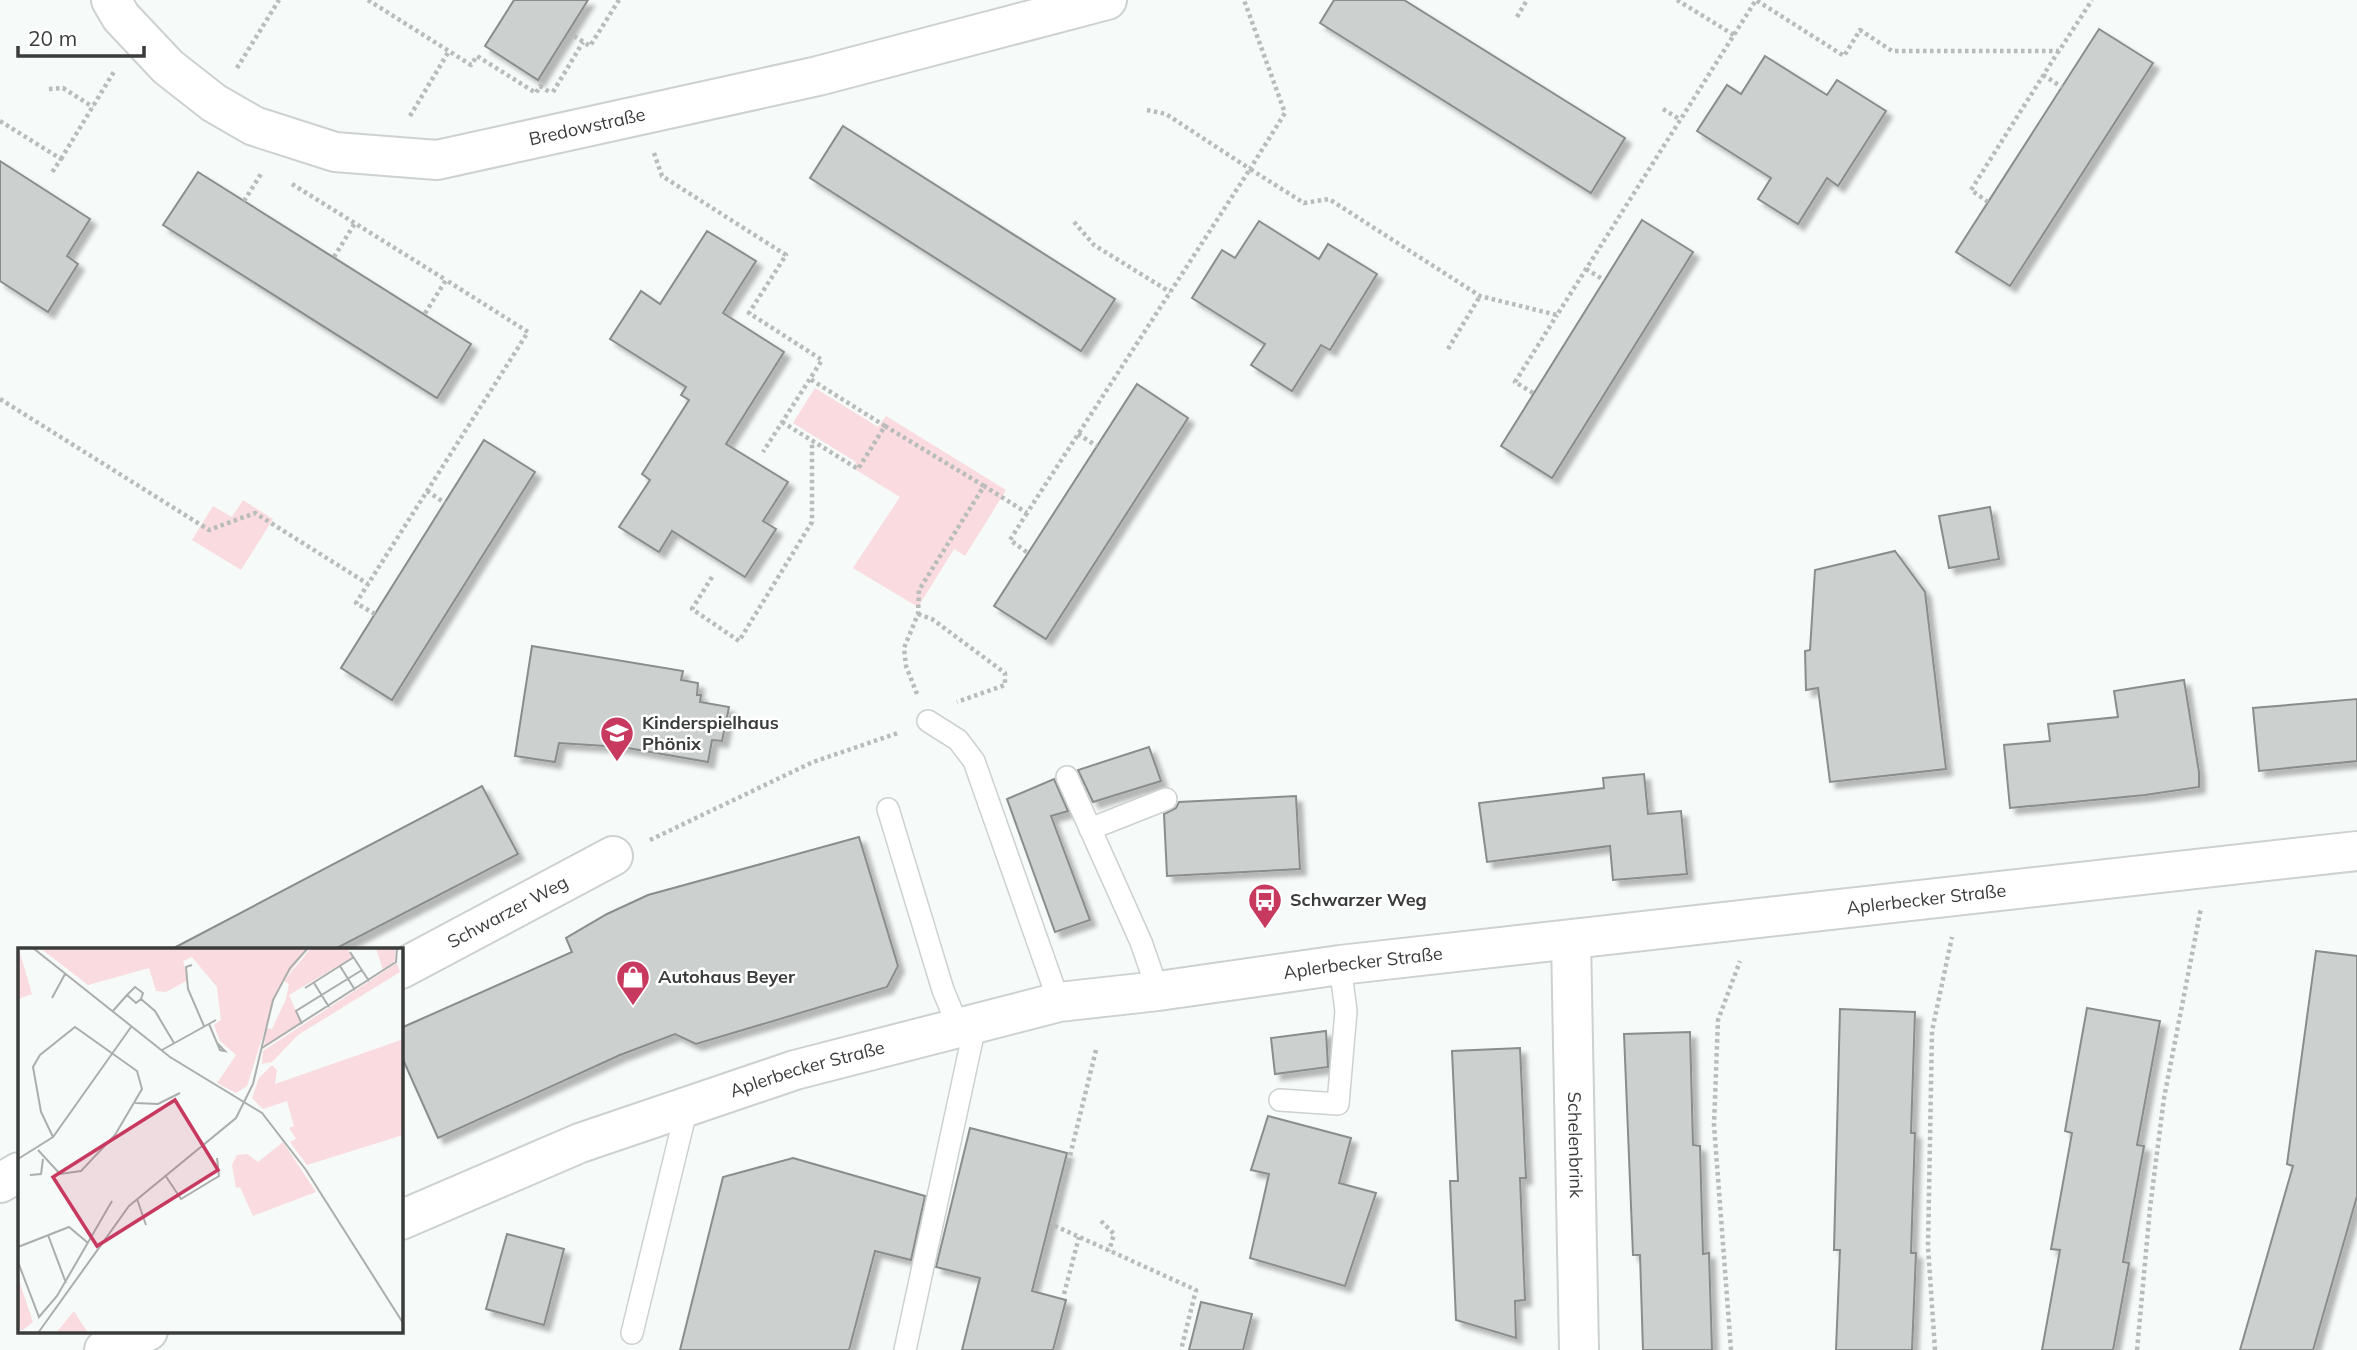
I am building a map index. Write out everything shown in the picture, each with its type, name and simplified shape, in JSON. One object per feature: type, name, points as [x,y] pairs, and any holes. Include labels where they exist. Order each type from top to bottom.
[{"type":"main road","name":"Bredowstraße","points":[[111,0],[121,17],[168,67],[215,103],[268,133],[335,152],[438,160],[818,76],[1107,0]]},
{"type":"main road","name":"Aplerbecker Straße","points":[[402,1220],[580,1143],[795,1070],[1059,1002],[1340,965],[2357,851]]},
{"type":"main road","name":"Schwarzer Weg","points":[[402,968],[613,856]]},
{"type":"main road","name":"Schelenbrink","points":[[1571,940],[1580,1350]]},
{"type":"main road","points":[[0,1183],[18,1173]]},
{"type":"main road","points":[[104,1350],[146,1332]]},
{"type":"lane","points":[[924,713],[958,740],[974,761],[1059,1002]]},
{"type":"lane","points":[[1067,777],[1141,942],[1158,991]]},
{"type":"lane","points":[[1090,829],[1166,799]]},
{"type":"lane","points":[[887,809],[943,990],[967,1024],[905,1350]]},
{"type":"lane","points":[[1280,1100],[1338,1104],[1346,1011],[1340,965]]},
{"type":"lane","points":[[632,1334],[687,1107]]},
{"type":"path","points":[[215,103],[279,0]]},
{"type":"path","points":[[368,0],[471,65],[477,56],[536,93],[540,86],[561,99]]},
{"type":"path","points":[[574,36],[590,46],[619,0]]},
{"type":"path","points":[[1028,553],[1010,540],[1285,113],[1244,0]]},
{"type":"path","points":[[1517,17],[1527,0]]},
{"type":"path","points":[[1677,0],[1734,35]]},
{"type":"path","points":[[1533,393],[1516,382],[1756,0],[1844,56],[1860,30],[1892,51],[2059,51]]},
{"type":"path","points":[[1988,202],[1970,190],[2092,0]]},
{"type":"path","points":[[51,174],[137,34]]},
{"type":"path","points":[[552,93],[583,42]]},
{"type":"path","points":[[403,127],[449,51]]},
{"type":"path","points":[[2043,75],[2062,87]]},
{"type":"path","points":[[49,89],[63,88],[93,107]]},
{"type":"path","points":[[1147,110],[1166,114],[1304,203],[1329,199],[1480,296],[1557,315]]},
{"type":"path","points":[[1664,110],[1681,120]]},
{"type":"path","points":[[0,121],[61,159]]},
{"type":"path","points":[[244,201],[261,174],[271,177]]},
{"type":"path","points":[[662,176],[786,255],[749,313],[822,360],[763,452]]},
{"type":"path","points":[[281,180],[291,183],[528,332],[356,603],[375,614]]},
{"type":"path","points":[[1074,222],[1094,245],[1170,292]]},
{"type":"path","points":[[334,257],[355,223]]},
{"type":"path","points":[[1586,270],[1604,280]]},
{"type":"path","points":[[424,315],[446,280]]},
{"type":"path","points":[[1448,349],[1480,296]]},
{"type":"path","points":[[810,379],[1027,513]]},
{"type":"path","points":[[0,399],[209,530],[255,513],[368,584]]},
{"type":"path","points":[[782,422],[858,469],[885,426]]},
{"type":"path","points":[[1078,434],[1097,446]]},
{"type":"path","points":[[712,577],[692,609],[739,641],[813,522],[812,441]]},
{"type":"path","points":[[924,713],[906,666],[904,648],[918,614],[919,590],[984,486]]},
{"type":"path","points":[[427,491],[445,503]]},
{"type":"path","points":[[613,856],[677,829],[813,762],[913,728],[924,713],[1005,685],[1007,679],[1000,668],[932,619],[918,614]]},
{"type":"path","points":[[2137,1350],[2150,1208],[2164,1098],[2201,908]]},
{"type":"path","points":[[1935,1350],[1928,1247],[1932,1031],[1953,936]]},
{"type":"path","points":[[1731,1350],[1714,1125],[1718,1020],[1740,960]]},
{"type":"path","points":[[1096,1050],[1053,1225],[1196,1290],[1181,1350]]},
{"type":"path","points":[[1101,1222],[1114,1234],[1110,1251]]},
{"type":"path","points":[[1064,1294],[1079,1237]]},
{"type":"shaded area","points":[[815,388],[878,427],[886,416],[1006,490],[965,556],[954,549],[918,607],[853,568],[900,497],[853,468],[856,462],[793,423]]},
{"type":"shaded area","points":[[243,500],[273,519],[241,570],[192,540],[213,506],[232,517]]},
{"type":"building","points":[[514,0],[588,0],[538,80],[485,46]]},
{"type":"building","points":[[1334,0],[1404,0],[1625,138],[1591,193],[1320,23]]},
{"type":"building","points":[[2099,29],[2153,63],[2010,286],[1956,252]]},
{"type":"building","points":[[1765,56],[1827,95],[1837,80],[1886,111],[1838,186],[1827,178],[1798,224],[1758,199],[1771,178],[1697,131],[1727,85],[1741,94]]},
{"type":"building","points":[[843,126],[1115,299],[1081,351],[810,178]]},
{"type":"building","points":[[0,161],[90,219],[67,256],[78,264],[48,312],[0,281]]},
{"type":"building","points":[[198,172],[471,344],[437,398],[163,225]]},
{"type":"building","points":[[1642,220],[1693,252],[1552,478],[1501,446]]},
{"type":"building","points":[[1259,221],[1319,259],[1328,244],[1377,274],[1330,350],[1321,345],[1292,391],[1251,365],[1265,344],[1192,298],[1222,250],[1235,258]]},
{"type":"building","points":[[707,231],[756,261],[723,313],[784,352],[726,444],[788,482],[763,521],[776,529],[745,577],[672,531],[659,552],[619,527],[650,480],[642,474],[689,400],[681,395],[686,387],[610,339],[641,291],[660,304]]},
{"type":"building","points":[[1137,384],[1188,418],[1046,639],[994,606]]},
{"type":"building","points":[[484,440],[535,472],[392,700],[341,668]]},
{"type":"building","points":[[1990,507],[1999,559],[1949,568],[1939,516]]},
{"type":"building","points":[[1895,551],[1925,592],[1946,769],[1830,782],[1818,688],[1806,690],[1805,651],[1810,650],[1815,570]]},
{"type":"building","points":[[532,646],[683,671],[681,680],[698,683],[697,695],[701,695],[700,702],[729,707],[722,741],[712,740],[708,762],[622,747],[559,743],[555,762],[515,756]]},
{"type":"building","points":[[2184,680],[2199,787],[2010,808],[2004,745],[2050,741],[2048,724],[2118,717],[2114,691]]},
{"type":"building","points":[[2357,699],[2357,761],[2259,771],[2253,708]]},
{"type":"building","points":[[1149,747],[1161,781],[1093,802],[1078,770]]},
{"type":"building","points":[[1644,774],[1648,814],[1681,811],[1687,874],[1613,880],[1610,846],[1487,862],[1479,803],[1604,788],[1603,778]]},
{"type":"building","points":[[1054,779],[1068,811],[1051,816],[1090,920],[1055,932],[1007,799]]},
{"type":"building","points":[[482,786],[518,854],[337,948],[174,948]]},
{"type":"building","points":[[1296,796],[1300,869],[1167,876],[1164,814],[1176,808],[1179,802]]},
{"type":"building","name":"Autohaus Beyer","points":[[859,837],[898,966],[887,987],[696,1044],[675,1034],[620,1055],[438,1138],[402,1057],[402,1028],[572,952],[566,938],[607,914],[648,895]]},
{"type":"building","points":[[2316,951],[2357,956],[2357,1196],[2313,1350],[2240,1350],[2293,1166],[2287,1164]]},
{"type":"building","points":[[2087,1008],[2160,1021],[2137,1145],[2144,1146],[2123,1262],[2129,1263],[2113,1350],[2042,1350],[2060,1250],[2051,1249],[2072,1133],[2065,1131]]},
{"type":"building","points":[[1840,1009],[1915,1012],[1911,1253],[1916,1253],[1912,1350],[1836,1350],[1840,1250],[1834,1250]]},
{"type":"building","points":[[1326,1031],[1328,1067],[1275,1074],[1271,1038]]},
{"type":"building","points":[[1690,1032],[1693,1145],[1700,1146],[1703,1254],[1709,1253],[1712,1350],[1643,1350],[1640,1255],[1633,1255],[1624,1034]]},
{"type":"building","points":[[1520,1048],[1526,1178],[1520,1178],[1525,1300],[1515,1301],[1516,1338],[1456,1320],[1450,1181],[1458,1181],[1452,1051]]},
{"type":"building","points":[[1268,1116],[1351,1138],[1339,1183],[1376,1193],[1345,1286],[1250,1258],[1269,1174],[1251,1170]]},
{"type":"building","points":[[970,1128],[1067,1153],[1032,1291],[1066,1300],[1053,1350],[962,1350],[980,1278],[936,1267]]},
{"type":"building","points":[[793,1158],[925,1196],[911,1260],[875,1251],[849,1350],[680,1350],[723,1177]]},
{"type":"building","points":[[507,1234],[564,1249],[544,1325],[486,1309]]},
{"type":"building","points":[[1201,1302],[1252,1314],[1243,1350],[1189,1350]]},
{"type":"place","name":"Kinderspielhaus Phönix","points":[[617,763]]},
{"type":"place","name":"Schwarzer Weg","points":[[1265,930]]},
{"type":"place","name":"Autohaus Beyer","points":[[633,1007]]}]
